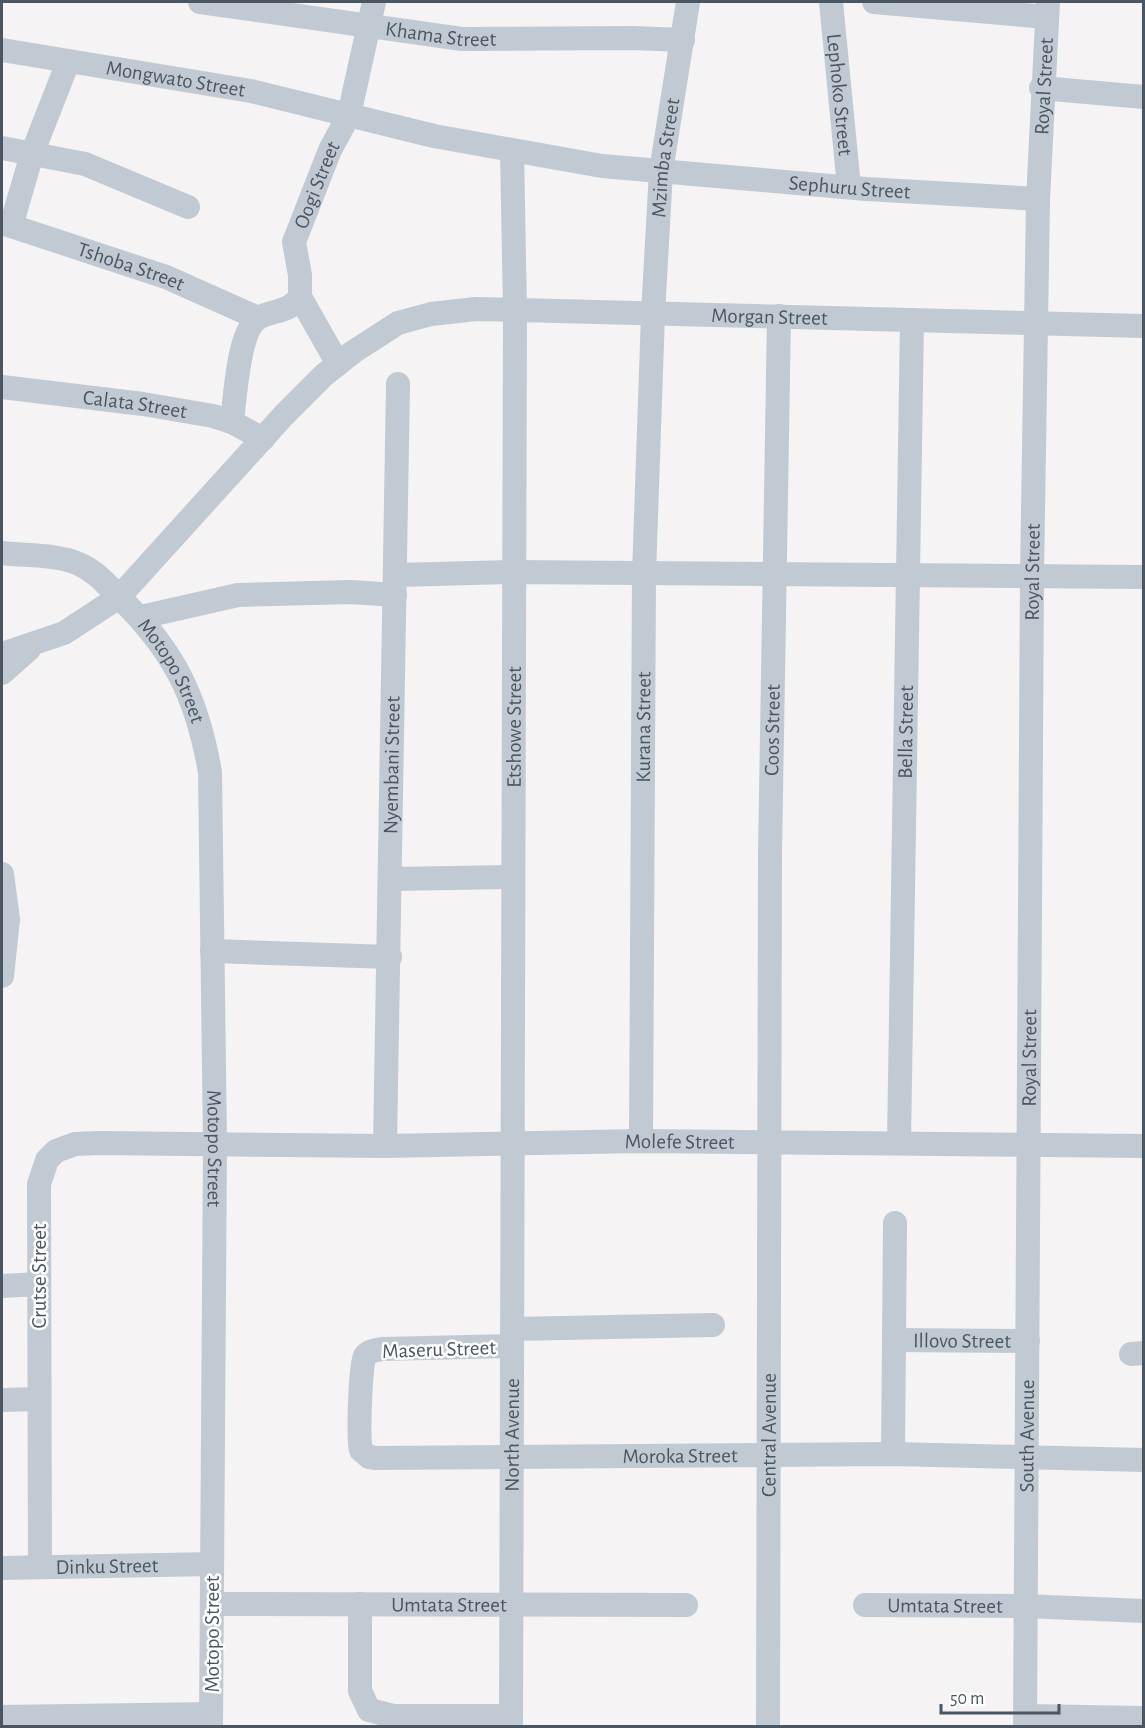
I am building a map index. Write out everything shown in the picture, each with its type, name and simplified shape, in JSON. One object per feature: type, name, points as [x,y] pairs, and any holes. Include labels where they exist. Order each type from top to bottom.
[{"type":"street","name":"Khama Street","points":[[200,2],[462,39],[683,40]]},
{"type":"street","name":"Oogi Street","points":[[338,364],[300,297],[301,282],[295,237],[330,150],[349,115],[374,2]]},
{"type":"street","name":"Mzimba Street","points":[[652,314],[661,171],[688,2]]},
{"type":"street","name":"Lephoko Street","points":[[831,2],[849,187]]},
{"type":"street","points":[[874,2],[1047,9]]},
{"type":"street","name":"Royal Street","points":[[1029,1145],[1032,576],[1036,321],[1041,88],[1047,9]]},
{"type":"street","name":"Mongwato Street","points":[[2,50],[180,78],[512,152]]},
{"type":"street","points":[[6,224],[68,62]]},
{"type":"street","points":[[1041,88],[1143,96]]},
{"type":"street","points":[[2,148],[85,164],[188,207]]},
{"type":"street","name":"Sephuru Street","points":[[512,152],[602,166],[849,187],[1038,199]]},
{"type":"street","name":"Etshowe Street","points":[[512,152],[515,310],[514,1145]]},
{"type":"street","name":"Tshoba Street","points":[[6,224],[166,277],[258,318]]},
{"type":"street","points":[[232,422],[244,343],[249,327],[258,318],[291,307],[300,297]]},
{"type":"street","name":"Morgan Street","points":[[338,364],[398,323],[456,310],[1036,321],[1143,326]]},
{"type":"street","name":"Kurana Street","points":[[641,1142],[644,574],[652,314]]},
{"type":"street","name":"Coos Street","points":[[770,1143],[770,855],[777,575],[779,316]]},
{"type":"street","name":"Bella Street","points":[[898,1143],[912,320]]},
{"type":"street","points":[[2,654],[64,633],[119,597],[303,395],[338,364]]},
{"type":"street","name":"Nyembani Street","points":[[385,1146],[398,384]]},
{"type":"street","name":"Calata Street","points":[[2,387],[143,404],[213,416],[232,422],[263,439]]},
{"type":"street","name":"Motopo Street","points":[[2,554],[77,563],[105,581],[141,617],[179,670],[204,738],[211,782],[215,1142],[211,1720]]},
{"type":"street","points":[[141,617],[238,595],[351,592],[513,572],[1143,577]]},
{"type":"street","points":[[2,673],[36,644]]},
{"type":"street","points":[[2,874],[8,919],[2,976]]},
{"type":"street","points":[[390,879],[513,877]]},
{"type":"street","points":[[212,951],[390,957]]},
{"type":"street","name":"Molefe Street","points":[[215,1142],[281,1146],[641,1142],[1143,1146]]},
{"type":"street","name":"Crutse Street","points":[[40,1567],[39,1184],[47,1160],[56,1151],[75,1144],[215,1142]]},
{"type":"street","name":"Central Avenue","points":[[768,1726],[770,1143]]},
{"type":"street","name":"North Avenue","points":[[511,1721],[514,1145]]},
{"type":"street","name":"South Avenue","points":[[1026,1721],[1024,1606],[1029,1145]]},
{"type":"street","points":[[893,1454],[895,1223]]},
{"type":"street","points":[[2,1286],[39,1284]]},
{"type":"street","points":[[512,1337],[713,1325]]},
{"type":"street","name":"Maseru Street","points":[[512,1337],[382,1349],[369,1353],[364,1360],[359,1444],[364,1454],[376,1458],[512,1455]]},
{"type":"street","name":"Illovo Street","points":[[894,1340],[1028,1341]]},
{"type":"street","points":[[2,1400],[39,1399]]},
{"type":"street","name":"Moroka Street","points":[[512,1455],[893,1454],[1143,1460]]},
{"type":"street","name":"Dinku Street","points":[[2,1568],[212,1564]]},
{"type":"street","name":"Umtata Street","points":[[212,1604],[686,1605]]},
{"type":"street","points":[[360,1604],[360,1690],[369,1710],[393,1716],[511,1721]]},
{"type":"street","name":"Umtata Street","points":[[866,1605],[1024,1606],[1143,1611]]},
{"type":"street","points":[[2,1717],[211,1720]]},
{"type":"street","points":[[1026,1721],[1143,1718]]}]
